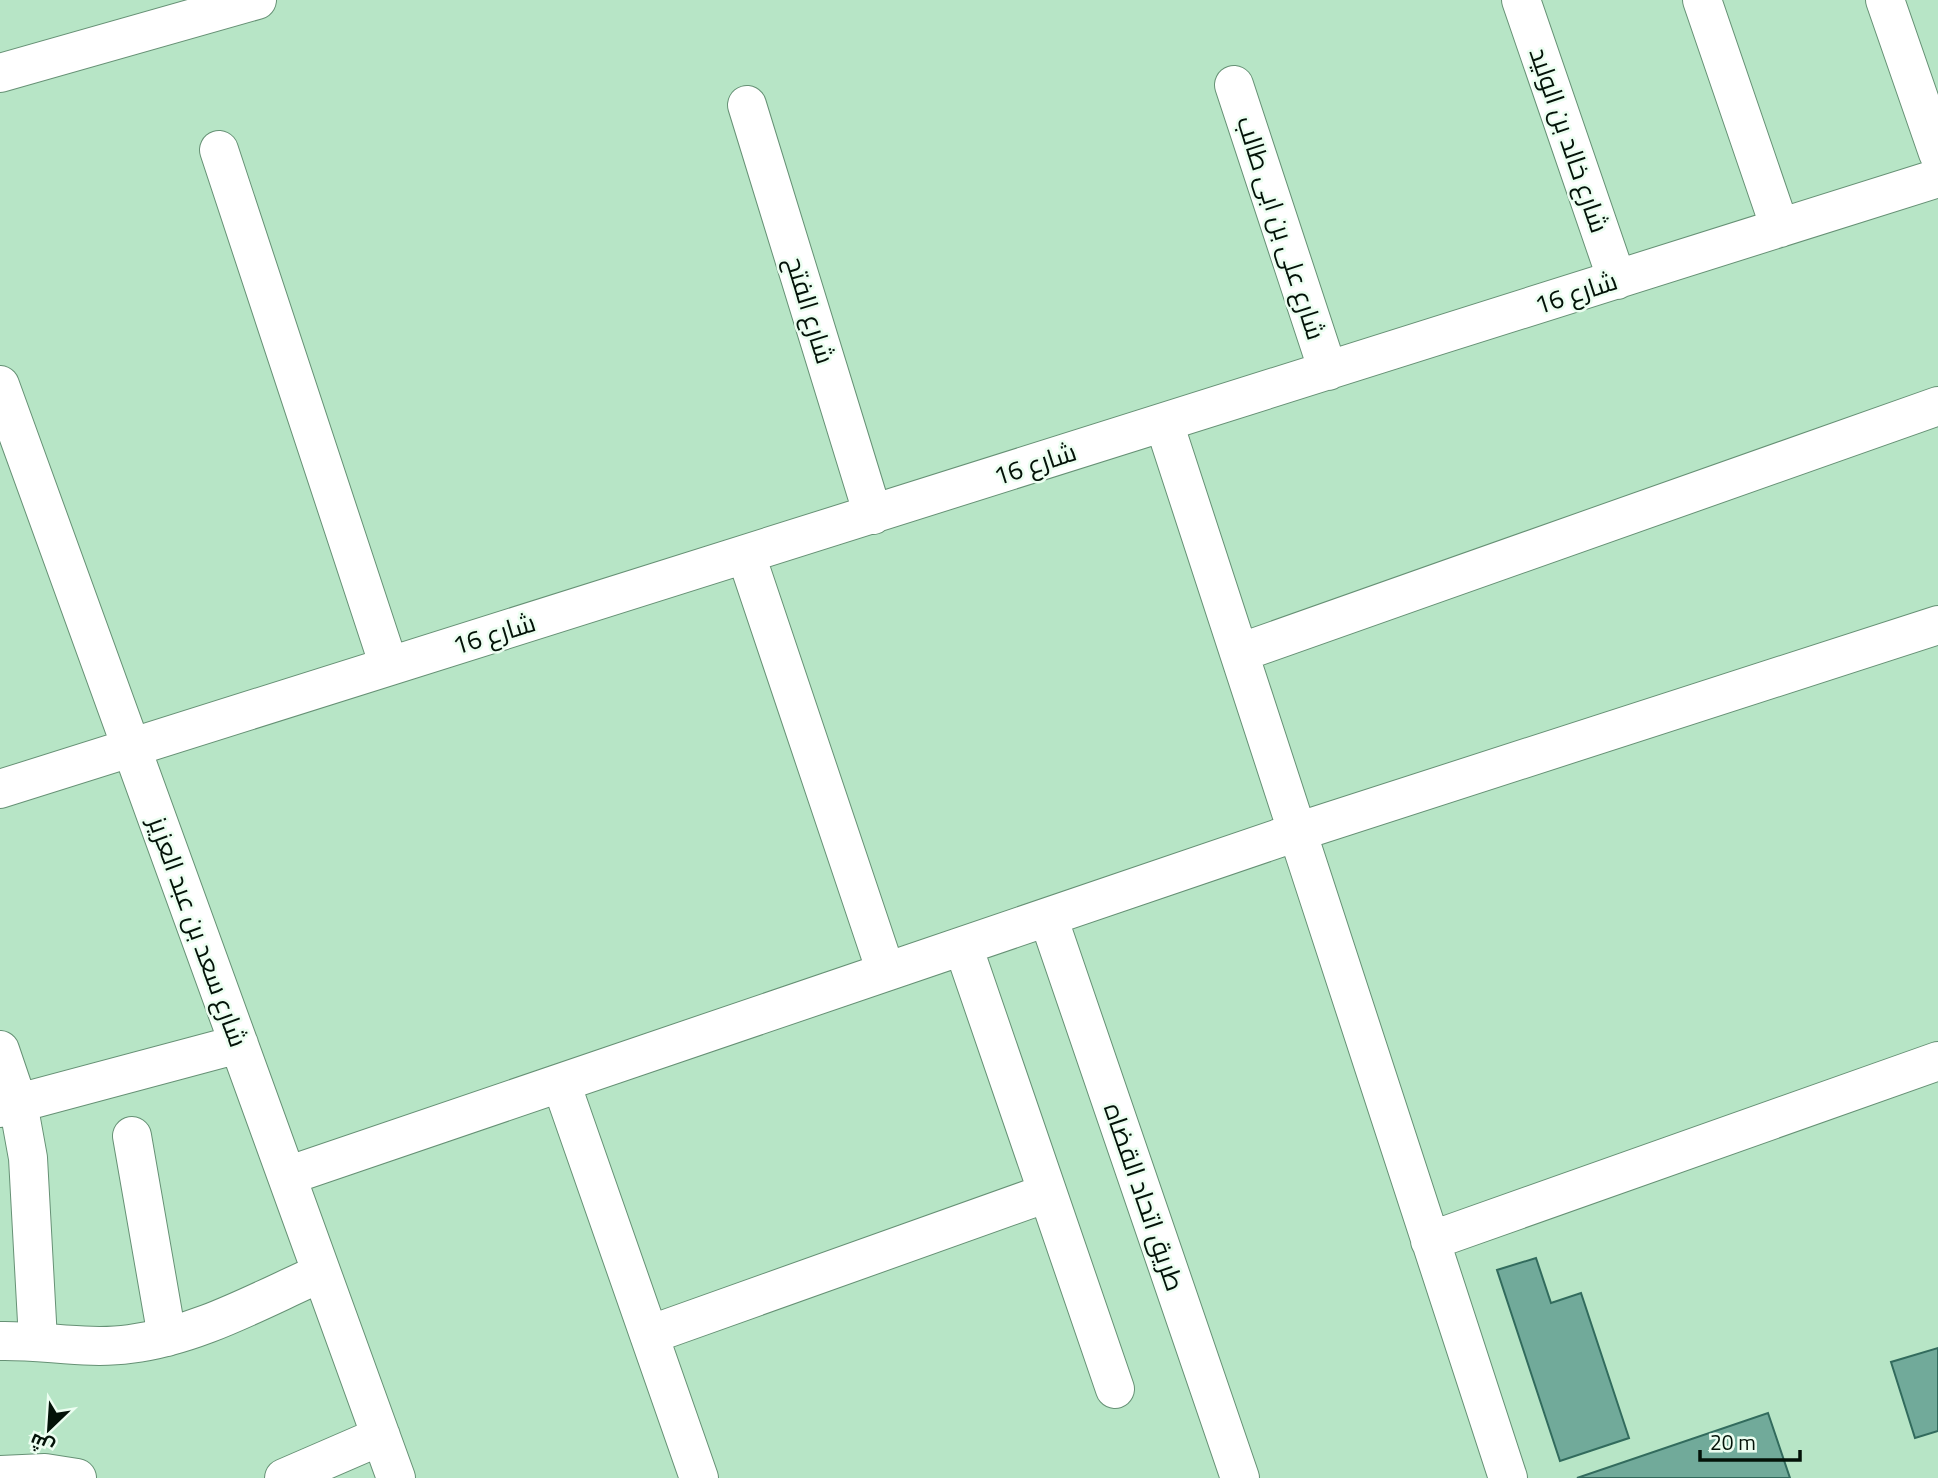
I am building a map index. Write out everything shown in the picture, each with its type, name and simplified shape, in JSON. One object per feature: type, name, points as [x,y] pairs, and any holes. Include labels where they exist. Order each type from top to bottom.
[{"type":"street","points":[[0,73],[257,0]]},
{"type":"street","name":"شارع خالد بن الوليد","points":[[1521,0],[1617,280]]},
{"type":"street","points":[[1702,0],[1780,228]]},
{"type":"street","points":[[1885,0],[1938,153]]},
{"type":"street","name":"شارع على بن ابى طالب","points":[[1234,85],[1328,371]]},
{"type":"street","name":"شارع الفتح","points":[[747,105],[873,515]]},
{"type":"street","points":[[219,150],[389,666]]},
{"type":"street","name":"شارع 16","points":[[0,789],[1938,178]]},
{"type":"street","name":"شارع سعد بن عبد العزيز","points":[[0,385],[396,1478]]},
{"type":"street","points":[[1239,653],[1938,406]]},
{"type":"street","points":[[1164,423],[1508,1478]]},
{"type":"street","points":[[746,555],[886,972]]},
{"type":"street","points":[[287,1176],[1297,832],[1938,625]]},
{"type":"street","name":"طريق اتحاد القضاه","points":[[1048,917],[1240,1478]]},
{"type":"street","points":[[963,946],[1115,1389]]},
{"type":"street","points":[[9,1106],[239,1044]]},
{"type":"street","points":[[0,1050],[9,1106],[32,1198],[38,1340]]},
{"type":"street","points":[[1430,1241],[1938,1061]]},
{"type":"street","points":[[561,1083],[699,1478]]},
{"type":"street","points":[[132,1136],[167,1338]]},
{"type":"street","points":[[649,1335],[1047,1193]]},
{"type":"street","points":[[0,1341],[38,1340],[80,1345],[128,1345],[167,1338],[213,1321],[321,1273]]},
{"type":"street","points":[[284,1478],[381,1436]]},
{"type":"street","points":[[0,1475],[45,1473],[77,1478]]},
{"type":"building","points":[[1536,1258],[1551,1303],[1581,1293],[1629,1438],[1560,1461],[1497,1270]]},
{"type":"building","points":[[1938,1348],[1938,1431],[1915,1438],[1891,1362]]},
{"type":"building","points":[[1768,1413],[1790,1478],[1577,1478]]}]
